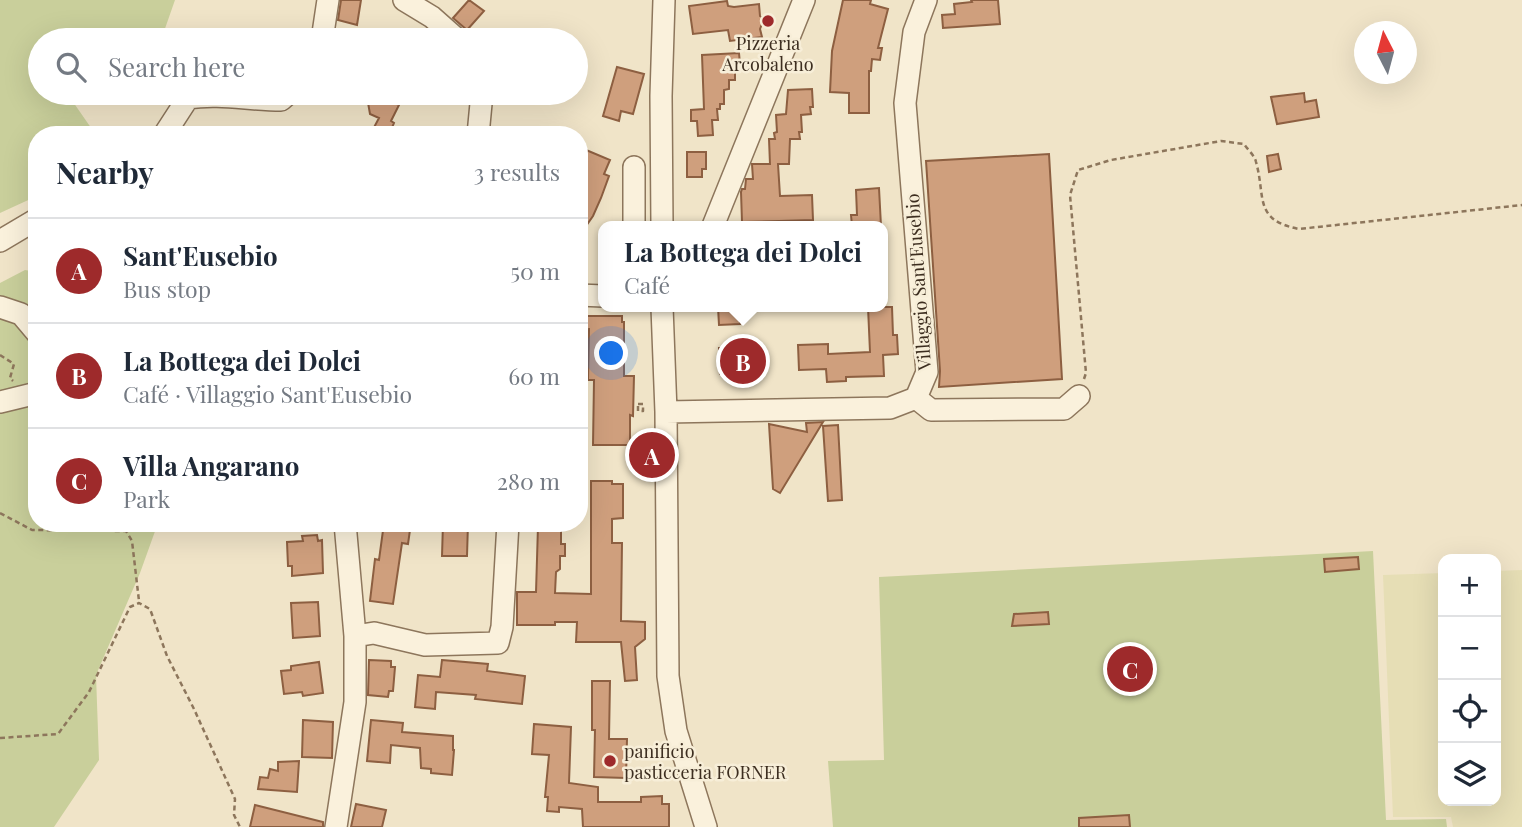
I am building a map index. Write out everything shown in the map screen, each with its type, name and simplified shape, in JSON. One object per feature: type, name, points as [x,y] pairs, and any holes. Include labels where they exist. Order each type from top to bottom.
[{"type":"street","points":[[323,28],[328,0]]},
{"type":"street","points":[[404,0],[444,28]]},
{"type":"street","points":[[662,221],[661,96],[664,0]]},
{"type":"street","points":[[715,221],[804,0]]},
{"type":"street","name":"Villaggio Sant'Eusebio","points":[[916,398],[928,372],[905,103],[914,32],[926,0]]},
{"type":"street","points":[[170,126],[183,105]]},
{"type":"street","points":[[479,126],[483,105]]},
{"type":"street","points":[[634,167],[634,221]]},
{"type":"street","points":[[0,242],[28,225]]},
{"type":"street","points":[[0,307],[21,314],[28,322]]},
{"type":"street","points":[[661,312],[666,412],[668,676],[676,731],[706,827]]},
{"type":"street","points":[[0,402],[28,395]]},
{"type":"street","points":[[666,412],[890,408],[916,398],[931,410],[1064,409],[1079,396]]},
{"type":"street","points":[[336,827],[355,702],[355,636],[346,532]]},
{"type":"street","points":[[355,636],[374,633],[425,645],[498,643],[502,627],[507,532]]},
{"type":"path","points":[[1079,396],[1086,373],[1070,195],[1078,170],[1111,160],[1221,141],[1244,145],[1256,159],[1262,206],[1281,225],[1299,229],[1522,205]]},
{"type":"path","points":[[0,355],[14,364],[10,378],[14,383]]},
{"type":"path","points":[[0,513],[28,528]]},
{"type":"path","points":[[127,532],[132,541],[139,603]]},
{"type":"path","points":[[0,738],[58,734],[89,692],[130,607],[139,603]]},
{"type":"path","points":[[139,603],[149,609],[167,656],[235,799],[234,815],[240,827]]},
{"type":"shaded area","points":[[1522,570],[1522,827],[1453,827],[1451,817],[1393,817],[1383,575],[1438,573],[1438,806],[1501,806],[1501,571]]},
{"type":"green space","points":[[0,0],[175,0],[165,28],[28,28],[28,105],[75,105],[90,126],[28,126],[28,200],[0,213]]},
{"type":"green space","points":[[28,270],[28,532],[155,532],[96,675],[99,760],[54,827],[0,827],[0,283]]},
{"type":"green space","points":[[1373,551],[1386,820],[1446,819],[1447,827],[833,827],[828,761],[884,760],[879,577]]},
{"type":"building","points":[[341,0],[361,0],[357,25],[338,20]]},
{"type":"building","points":[[469,0],[484,11],[469,28],[465,28],[453,18]]},
{"type":"building","points":[[843,0],[871,0],[870,4],[888,9],[878,48],[882,48],[880,60],[872,59],[869,71],[869,113],[849,113],[849,93],[830,92],[832,51]]},
{"type":"building","points":[[971,0],[998,0],[1000,24],[943,28],[942,15],[955,14],[954,4],[972,2]]},
{"type":"building","points":[[727,1],[728,6],[734,7],[759,4],[760,16],[764,19],[760,29],[762,37],[730,41],[728,30],[693,34],[689,6]]},
{"type":"building","points":[[739,53],[740,64],[735,64],[735,80],[729,80],[729,89],[724,90],[724,104],[720,104],[720,109],[717,109],[718,120],[712,120],[713,135],[698,136],[697,121],[691,121],[691,110],[704,109],[702,55]]},
{"type":"building","points":[[617,67],[644,74],[633,114],[621,111],[619,121],[603,116]]},
{"type":"building","points":[[812,89],[813,107],[810,107],[811,114],[801,115],[800,139],[790,139],[789,164],[778,164],[780,196],[812,195],[813,220],[742,221],[742,189],[745,189],[746,179],[753,179],[752,164],[770,164],[769,139],[775,139],[776,115],[786,114],[788,90]]},
{"type":"building","points":[[1304,93],[1305,102],[1316,100],[1319,117],[1277,124],[1271,97]]},
{"type":"building","points":[[368,105],[399,105],[391,121],[394,123],[393,126],[375,126],[379,118],[370,114]]},
{"type":"building","points":[[588,151],[610,160],[604,174],[609,176],[588,223]]},
{"type":"building","points":[[687,152],[706,152],[706,169],[702,169],[702,177],[687,177]]},
{"type":"building","points":[[1049,154],[1062,379],[939,387],[926,161]]},
{"type":"building","points":[[1278,154],[1281,169],[1269,172],[1267,156]]},
{"type":"building","points":[[879,188],[881,221],[852,221],[851,215],[857,215],[856,190]]},
{"type":"building","points":[[888,307],[892,307],[893,335],[897,335],[898,354],[883,355],[884,376],[846,377],[846,381],[827,382],[826,369],[799,370],[798,345],[828,344],[828,354],[870,352],[868,312],[888,312]]},
{"type":"building","points":[[718,312],[740,312],[740,324],[719,325]]},
{"type":"building","points":[[588,316],[622,316],[624,376],[634,376],[630,445],[593,445],[594,380],[588,380]]},
{"type":"building","points":[[763,347],[763,373],[720,374],[719,348]]},
{"type":"building","points":[[823,422],[780,493],[773,489],[769,424],[807,432],[806,423]]},
{"type":"building","points":[[838,425],[842,500],[828,501],[823,426]]},
{"type":"building","points":[[591,481],[612,481],[612,484],[623,484],[623,518],[612,519],[612,543],[622,543],[621,621],[645,622],[645,639],[635,647],[637,680],[625,681],[621,642],[576,642],[577,622],[517,625],[517,592],[536,592],[538,532],[561,532],[561,544],[565,544],[565,556],[560,556],[560,569],[556,572],[555,593],[591,594]]},
{"type":"building","points":[[383,532],[410,532],[408,544],[402,543],[393,604],[370,601],[375,559],[379,560]]},
{"type":"building","points":[[443,532],[468,532],[467,556],[442,556]]},
{"type":"building","points":[[317,535],[318,541],[322,540],[323,573],[292,576],[292,566],[288,566],[287,542],[303,541],[302,536]]},
{"type":"building","points":[[1358,557],[1359,569],[1325,572],[1324,559]]},
{"type":"building","points":[[318,602],[320,636],[293,638],[291,603]]},
{"type":"building","points":[[1048,612],[1049,624],[1012,626],[1014,614]]},
{"type":"building","points":[[369,660],[391,661],[391,667],[395,667],[393,691],[389,691],[388,697],[368,695]]},
{"type":"building","points":[[442,660],[488,664],[487,671],[525,676],[522,704],[475,699],[476,695],[436,692],[435,709],[415,707],[418,675],[440,677]]},
{"type":"building","points":[[319,662],[323,693],[303,696],[302,692],[284,694],[281,671],[291,670],[291,666]]},
{"type":"building","points":[[592,681],[610,681],[609,739],[627,739],[626,778],[594,777]]},
{"type":"building","points":[[303,720],[333,722],[332,758],[302,757]]},
{"type":"building","points":[[371,720],[403,723],[402,732],[453,736],[452,775],[431,773],[431,769],[421,768],[420,748],[391,745],[390,763],[367,761]]},
{"type":"building","points":[[534,724],[571,727],[569,783],[598,787],[598,802],[641,802],[641,797],[662,796],[662,804],[669,804],[669,827],[583,827],[582,809],[559,807],[559,812],[547,811],[548,797],[545,797],[549,755],[532,754]]},
{"type":"building","points":[[299,761],[297,792],[258,789],[260,777],[268,778],[270,769],[278,771],[278,762]]},
{"type":"building","points":[[356,804],[386,810],[382,827],[351,827]]},
{"type":"building","points":[[255,805],[323,822],[323,827],[250,827]]},
{"type":"building","points":[[1129,815],[1130,827],[1079,827],[1079,818]]},
{"type":"place","name":"Pizzeria Arcobaleno","points":[[768,21]]},
{"type":"place","name":"La Bottega dei Dolci","points":[[743,361]]},
{"type":"place","name":"Sant'Eusebio","points":[[652,455]]},
{"type":"place","name":"Villa Angarano","points":[[1130,669]]},
{"type":"place","name":"panificio pasticceria FORNER","points":[[610,761]]}]
